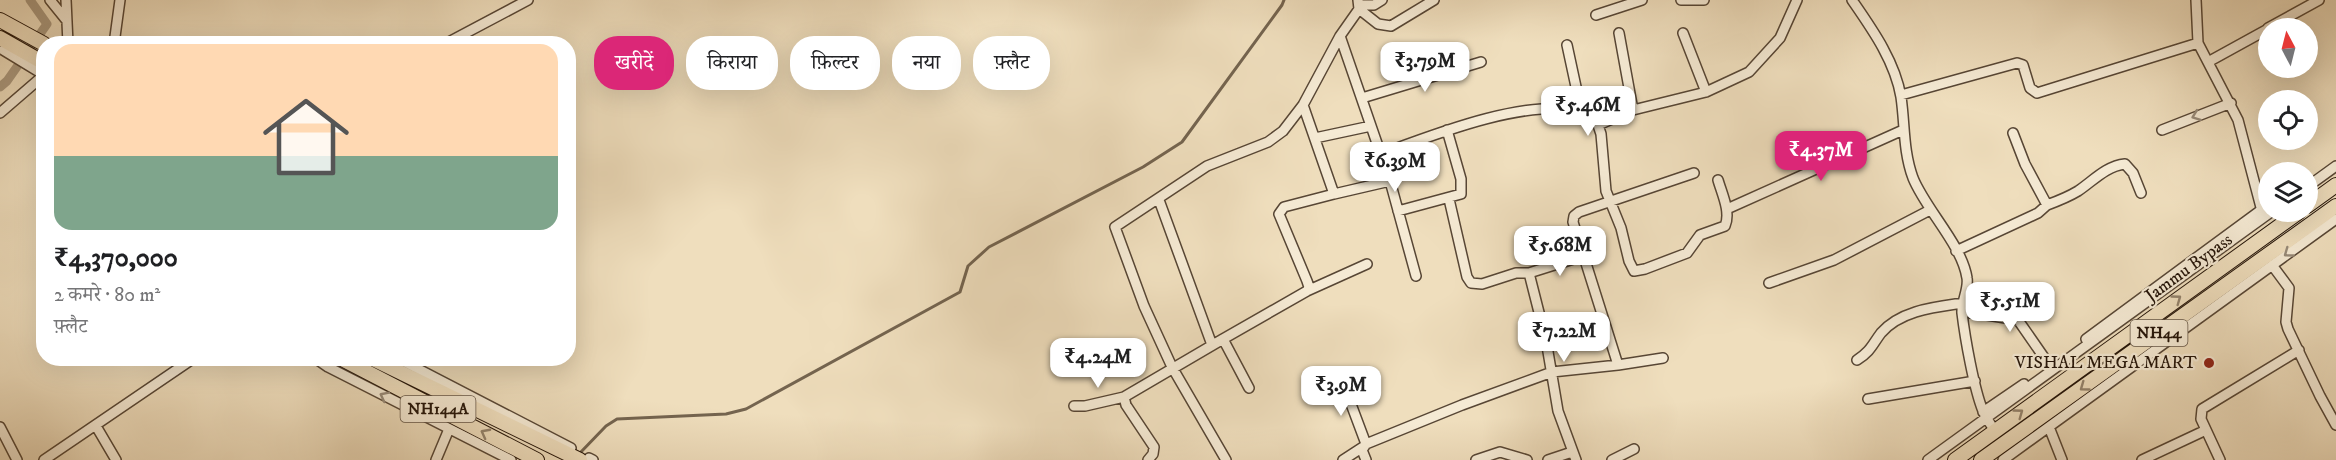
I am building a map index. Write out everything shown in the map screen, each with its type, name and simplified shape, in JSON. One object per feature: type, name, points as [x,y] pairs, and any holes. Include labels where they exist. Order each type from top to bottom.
[{"type":"highway","points":[[0,20],[36,40]]},
{"type":"highway","points":[[2,47],[35,62]]},
{"type":"highway","points":[[2318,198],[2336,185]]},
{"type":"highway","name":"Jammu Bypass","points":[[1981,460],[2336,206]]},
{"type":"highway","name":"Jammu Bypass","points":[[1955,460],[2285,222]]},
{"type":"highway","name":"NH144A","points":[[355,366],[537,460]]},
{"type":"highway","name":"NH144A","points":[[388,366],[587,459]]},
{"type":"street","points":[[50,0],[67,21]]},
{"type":"street","points":[[66,0],[68,36]]},
{"type":"street","points":[[115,36],[120,0]]},
{"type":"street","points":[[460,36],[528,0]]},
{"type":"street","points":[[1359,4],[1374,5],[1382,0]]},
{"type":"street","points":[[1359,4],[1378,24],[1391,26],[1434,0]]},
{"type":"street","points":[[1596,15],[1642,0]]},
{"type":"street","points":[[1681,0],[1704,0]]},
{"type":"street","points":[[1598,125],[1634,110],[1706,92],[1749,72],[1780,38],[1797,0]]},
{"type":"street","points":[[1852,0],[1876,34],[1901,95],[1910,168],[1922,196],[1956,251],[1968,280],[1963,307],[1975,381],[1985,415],[1995,431]]},
{"type":"street","points":[[2196,0],[2198,43],[2231,103],[2258,189]]},
{"type":"street","points":[[2287,18],[2319,0]]},
{"type":"street","points":[[1226,460],[1172,368],[1144,306],[1115,227],[1159,200],[1207,166],[1276,137],[1283,131],[1303,105],[1359,4]]},
{"type":"street","points":[[2,47],[13,28]]},
{"type":"street","points":[[1619,33],[1634,110]]},
{"type":"street","points":[[1683,33],[1706,92]]},
{"type":"street","points":[[2208,62],[2258,34]]},
{"type":"street","points":[[1340,36],[1390,180],[1416,276]]},
{"type":"street","points":[[1901,95],[2017,63],[2023,65],[2030,88],[2037,93],[2198,43]]},
{"type":"street","points":[[1567,45],[1581,110]]},
{"type":"street","points":[[1362,98],[1481,62]]},
{"type":"street","points":[[0,113],[36,82]]},
{"type":"street","points":[[2162,130],[2231,103]]},
{"type":"street","points":[[1303,105],[1334,194]]},
{"type":"street","points":[[1381,154],[1447,130],[1523,112],[1570,108],[1581,110],[1598,125],[1601,134],[1604,181],[1621,228],[1632,269],[1638,271],[1688,253],[1700,235],[1725,226],[1728,218],[1727,209],[1718,180]]},
{"type":"street","points":[[1315,138],[1371,126]]},
{"type":"street","points":[[1398,211],[1459,196],[1462,189],[1458,167],[1447,130]]},
{"type":"street","points":[[1727,209],[1904,130]]},
{"type":"street","points":[[2013,133],[2025,164],[2047,205]]},
{"type":"street","points":[[1956,251],[2038,213],[2047,205],[2067,198],[2109,168],[2125,164],[2133,173],[2141,193]]},
{"type":"street","points":[[2318,179],[2336,166]]},
{"type":"street","points":[[1618,365],[1574,227],[1574,216],[1579,212],[1694,173]]},
{"type":"street","points":[[1307,291],[1309,287],[1307,281],[1279,219],[1279,214],[1284,207],[1390,180]]},
{"type":"street","points":[[1449,199],[1467,277],[1471,283],[1482,284],[1516,273],[1529,273],[1583,256]]},
{"type":"street","points":[[1159,200],[1212,345]]},
{"type":"street","points":[[1769,283],[1834,260],[1930,210]]},
{"type":"street","points":[[1985,415],[2258,218]]},
{"type":"street","points":[[2003,460],[2336,219]]},
{"type":"street","points":[[1074,406],[1085,406],[1124,397],[1307,291],[1366,264]]},
{"type":"street","points":[[2272,265],[2289,288],[2286,322],[2288,329],[2336,425]]},
{"type":"street","points":[[1529,273],[1552,372],[1558,411],[1574,456],[1548,460]]},
{"type":"street","points":[[1857,360],[1868,353],[1882,333],[1904,318],[1923,310],[1963,307],[2018,320],[2050,366]]},
{"type":"street","points":[[1928,460],[2050,366],[2131,309]]},
{"type":"street","points":[[1223,339],[1249,388]]},
{"type":"street","points":[[2220,460],[2200,419],[2202,409],[2299,350]]},
{"type":"street","points":[[1343,460],[1364,445],[1462,405],[1552,372],[1663,358]]},
{"type":"street","points":[[44,460],[182,366]]},
{"type":"street","points":[[330,366],[448,429],[512,460]]},
{"type":"street","points":[[412,366],[567,450]]},
{"type":"street","points":[[1342,380],[1364,445],[1366,460]]},
{"type":"street","points":[[1868,399],[1975,381]]},
{"type":"street","points":[[1124,397],[1126,405],[1154,447],[1153,454],[1148,460]]},
{"type":"street","points":[[96,426],[116,460]]},
{"type":"street","points":[[0,427],[17,460]]},
{"type":"street","points":[[2049,427],[2062,460]]},
{"type":"street","points":[[436,460],[448,429]]},
{"type":"street","points":[[2142,460],[2206,430]]},
{"type":"street","points":[[1612,460],[1634,449]]},
{"type":"street","points":[[1476,460],[1500,452],[1527,460]]},
{"type":"waterway","points":[[30,0],[47,24],[39,36]]},
{"type":"waterway","points":[[579,454],[606,426],[617,419],[726,414],[746,409],[960,292],[968,266],[989,247],[1143,167],[1182,142],[1284,0]]},
{"type":"waterway","points":[[0,87],[7,81],[36,40]]},
{"type":"place","name":"VISHAL MEGA MART","points":[[2209,363]]}]
